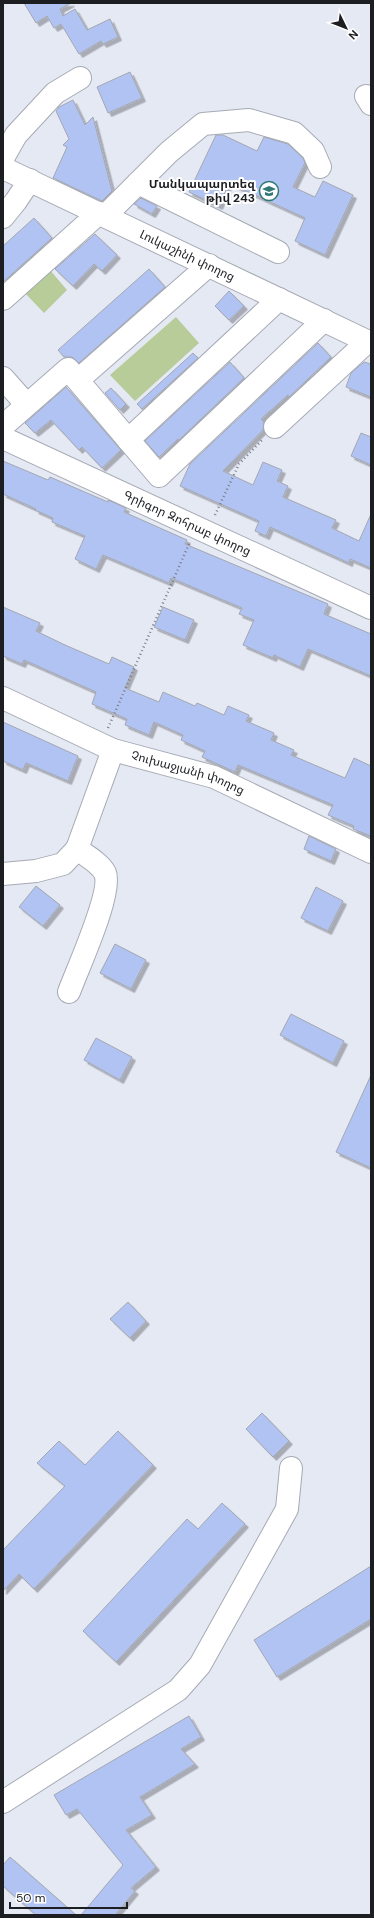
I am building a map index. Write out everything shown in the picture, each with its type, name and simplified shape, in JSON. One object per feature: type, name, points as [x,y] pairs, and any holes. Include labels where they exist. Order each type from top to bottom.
[{"type":"street","points":[[3,158],[16,135],[55,93],[80,78]]},
{"type":"street","points":[[3,298],[138,183],[169,152],[203,124],[249,120],[294,133],[313,151],[320,167]]},
{"type":"street","name":"Լուկաշինի փողոց","points":[[3,168],[370,342]]},
{"type":"street","points":[[3,217],[30,180]]},
{"type":"street","points":[[138,183],[278,252]]},
{"type":"street","points":[[78,380],[209,266]]},
{"type":"street","points":[[128,440],[279,299]]},
{"type":"street","points":[[138,500],[159,476],[324,320]]},
{"type":"street","points":[[275,427],[370,342]]},
{"type":"street","points":[[3,426],[68,368],[159,476]]},
{"type":"street","points":[[3,378],[26,404]]},
{"type":"street","name":"Գրիգոր Զոհրաբ փողոց","points":[[3,438],[371,608]]},
{"type":"street","name":"Չուխաջյանի փողոց","points":[[3,698],[107,747],[214,777],[371,852]]},
{"type":"street","points":[[3,874],[36,871],[63,864],[77,849],[107,747]]},
{"type":"street","points":[[69,992],[99,914],[106,885],[104,873],[96,863],[77,849]]},
{"type":"street","points":[[3,1802],[178,1690],[196,1670],[287,1509],[291,1468]]},
{"type":"path","points":[[107,747],[202,530],[239,464],[275,427]]},
{"type":"green space","points":[[49,269],[67,290],[44,313],[24,292]]},
{"type":"green space","points":[[176,317],[199,343],[135,401],[110,375]]},
{"type":"building","points":[[24,3],[71,3],[60,9],[63,16],[75,9],[87,30],[110,19],[118,37],[103,44],[101,41],[79,54],[61,24],[54,28],[47,16],[36,23]]},
{"type":"building","points":[[130,72],[142,98],[108,113],[97,87]]},
{"type":"building","points":[[73,100],[85,125],[93,117],[112,191],[102,201],[53,178],[67,147],[63,145],[69,139],[56,111],[59,107]]},
{"type":"building","points":[[216,135],[223,135],[257,151],[264,137],[288,144],[303,158],[305,163],[293,187],[315,197],[323,181],[353,195],[325,255],[295,241],[305,218],[229,183],[219,206],[189,192]]},
{"type":"building","points":[[141,198],[157,206],[152,214],[134,204]]},
{"type":"building","points":[[34,218],[52,238],[3,282],[3,246]]},
{"type":"building","points":[[95,234],[117,255],[102,271],[94,264],[73,286],[55,269]]},
{"type":"building","points":[[149,269],[165,287],[79,363],[72,357],[64,357],[58,350]]},
{"type":"building","points":[[229,291],[244,306],[229,320],[215,306]]},
{"type":"building","points":[[318,343],[331,357],[289,397],[288,395],[261,419],[264,422],[263,430],[223,471],[253,485],[263,462],[282,470],[277,481],[288,486],[283,497],[336,520],[332,528],[359,541],[371,514],[371,568],[350,559],[349,563],[270,527],[266,536],[255,531],[259,521],[180,486],[190,464]]},
{"type":"building","points":[[193,353],[198,358],[142,409],[137,404]]},
{"type":"building","points":[[230,362],[244,378],[159,457],[145,441]]},
{"type":"building","points":[[364,362],[371,364],[371,397],[346,387],[351,373]]},
{"type":"building","points":[[66,387],[121,450],[102,468],[82,447],[79,450],[51,420],[35,433],[25,423]]},
{"type":"building","points":[[111,388],[126,404],[120,410],[105,393]]},
{"type":"building","points":[[361,433],[371,437],[371,465],[351,456]]},
{"type":"building","points":[[3,461],[48,480],[50,477],[108,502],[108,500],[126,508],[124,512],[187,540],[185,544],[328,604],[324,614],[371,634],[371,676],[308,649],[300,667],[274,655],[273,658],[243,645],[254,620],[239,614],[242,608],[171,578],[169,583],[103,555],[96,569],[75,559],[85,536],[52,522],[53,518],[3,494]]},
{"type":"building","points":[[3,607],[40,623],[36,631],[65,645],[109,664],[112,657],[134,667],[125,688],[159,702],[163,692],[195,706],[197,703],[224,715],[228,706],[249,715],[246,721],[274,733],[271,740],[294,750],[291,755],[345,778],[354,758],[371,766],[371,836],[353,829],[354,826],[328,815],[333,805],[238,765],[235,772],[202,757],[205,751],[181,740],[183,735],[154,722],[149,735],[125,725],[127,719],[92,704],[96,692],[24,660],[22,664],[3,656]]},
{"type":"building","points":[[163,607],[194,620],[185,640],[154,627]]},
{"type":"building","points":[[3,722],[78,756],[68,781],[26,763],[23,770],[3,761]]},
{"type":"building","points":[[309,836],[336,849],[331,861],[304,849]]},
{"type":"building","points":[[36,886],[60,905],[43,926],[19,907]]},
{"type":"building","points":[[316,887],[343,901],[328,931],[301,918]]},
{"type":"building","points":[[115,944],[146,960],[131,989],[100,973]]},
{"type":"building","points":[[291,1014],[344,1041],[333,1063],[280,1035]]},
{"type":"building","points":[[96,1038],[132,1057],[120,1080],[84,1060]]},
{"type":"building","points":[[371,1075],[371,1168],[336,1152]]},
{"type":"building","points":[[128,1302],[146,1321],[130,1338],[110,1319]]},
{"type":"building","points":[[262,1413],[289,1441],[273,1457],[246,1429]]},
{"type":"building","points":[[118,1431],[153,1465],[34,1589],[19,1574],[3,1591],[3,1550],[65,1486],[37,1463],[59,1441],[85,1465]]},
{"type":"building","points":[[222,1503],[245,1524],[116,1662],[83,1631],[187,1519],[198,1529]]},
{"type":"building","points":[[371,1566],[371,1619],[277,1677],[254,1640]]},
{"type":"building","points":[[189,1716],[201,1737],[181,1749],[195,1764],[140,1797],[152,1815],[126,1830],[156,1867],[131,1888],[135,1891],[115,1915],[81,1915],[123,1865],[77,1809],[66,1815],[54,1795]]},
{"type":"building","points":[[10,1857],[76,1915],[36,1915],[3,1886],[3,1865]]},
{"type":"place","name":"Մանկապարտեզ թիվ 243","points":[[269,191]]}]
